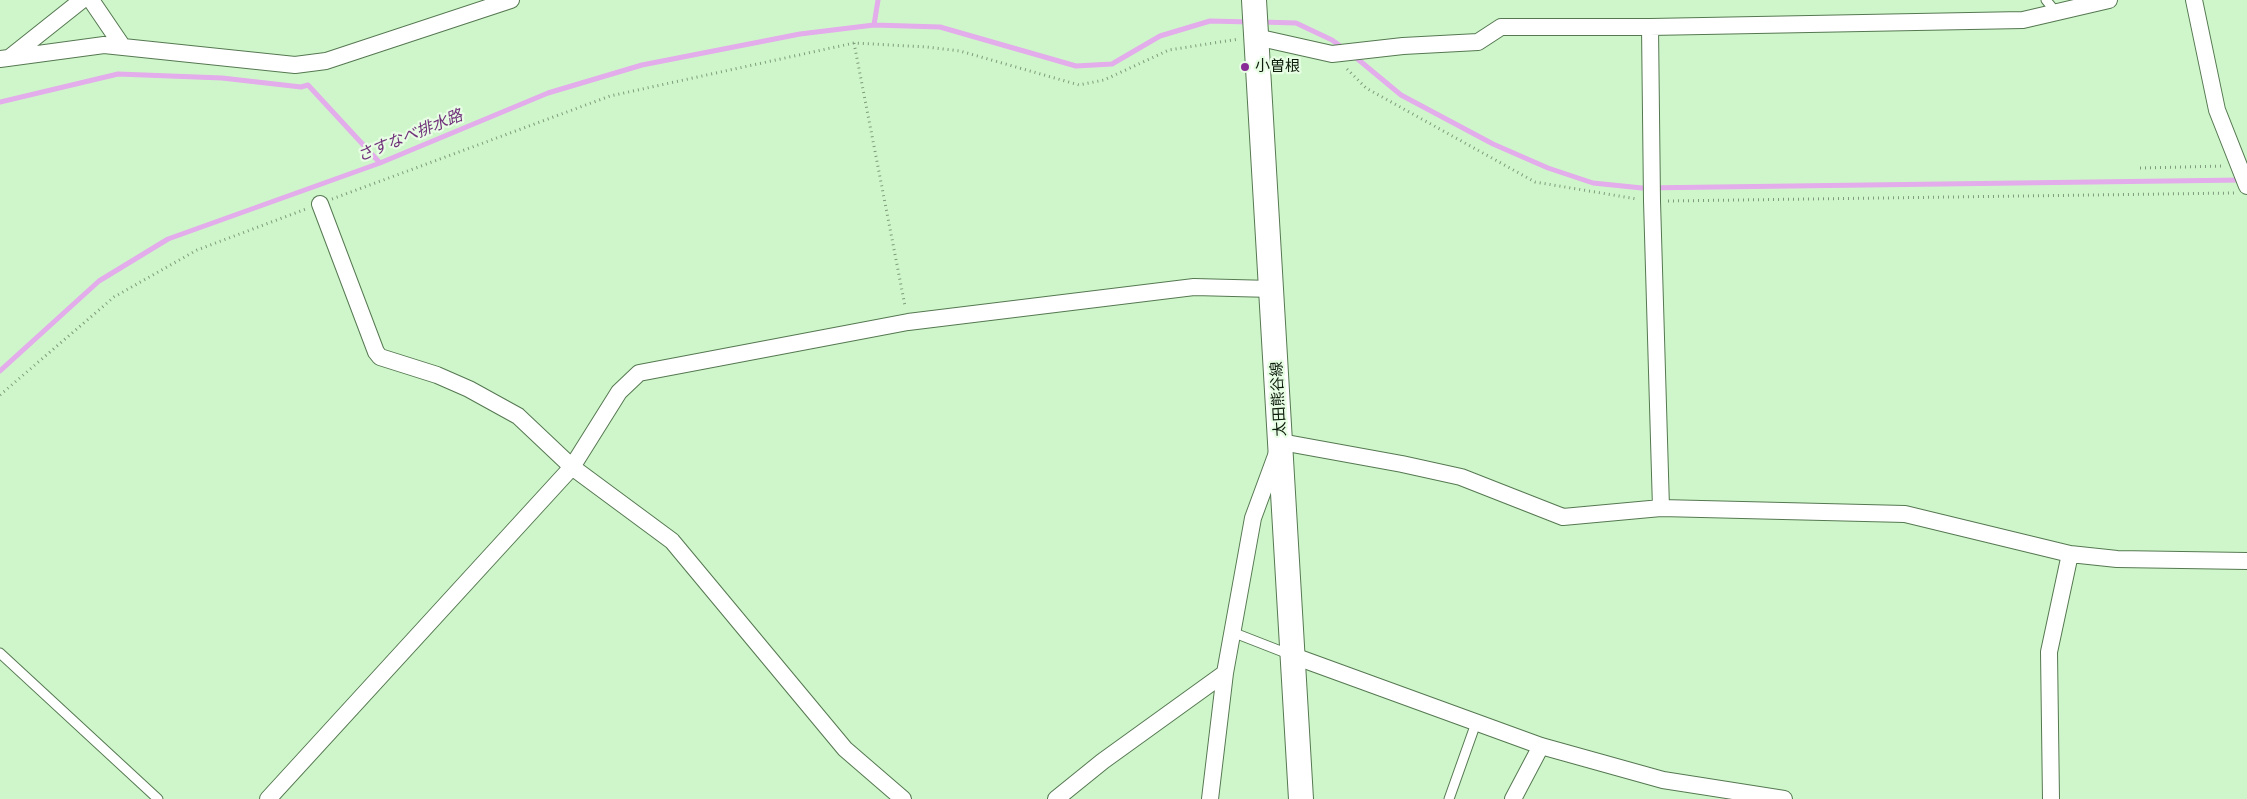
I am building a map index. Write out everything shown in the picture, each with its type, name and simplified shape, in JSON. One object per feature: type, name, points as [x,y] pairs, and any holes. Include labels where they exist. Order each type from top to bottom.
[{"type":"main road","name":"太田熊谷線","points":[[1255,20],[1301,799]]},
{"type":"street","points":[[4,59],[82,0]]},
{"type":"street","points":[[91,0],[123,46]]},
{"type":"street","points":[[4,59],[104,45],[295,65],[326,60],[511,0]]},
{"type":"street","points":[[1255,20],[1332,54],[1403,46],[1478,42],[1501,27],[1650,27],[2024,20],[2050,6],[2109,0]]},
{"type":"street","points":[[2194,0],[2217,110],[2239,166],[2242,190]]},
{"type":"street","points":[[1650,27],[1652,201],[1661,508]]},
{"type":"street","points":[[320,204],[376,352],[380,357],[437,375],[468,389],[518,416],[572,466],[672,541],[845,749],[903,799]]},
{"type":"street","points":[[268,799],[572,466],[619,392],[639,373],[908,322],[1194,287],[1272,289]]},
{"type":"street","points":[[1210,799],[1224,673],[1253,518],[1281,442],[1461,477],[1563,517],[1661,508],[1905,514],[2070,554],[2117,559],[2247,561]]},
{"type":"street","points":[[2051,799],[2049,652],[2070,554]]},
{"type":"street","points":[[1291,655],[1541,746],[1662,780],[1784,799]]},
{"type":"street","points":[[1056,799],[1104,761],[1224,673]]},
{"type":"street","points":[[1514,799],[1541,746]]},
{"type":"lane","points":[[1232,632],[1291,655]]},
{"type":"lane","points":[[0,653],[158,799]]},
{"type":"lane","points":[[1449,799],[1476,723]]},
{"type":"path","points":[[0,395],[114,296],[197,250],[610,96],[854,43],[960,51],[1079,85],[1104,80],[1169,50],[1255,20]]},
{"type":"path","points":[[854,43],[908,322]]},
{"type":"path","points":[[1332,54],[1366,88],[1535,182],[1652,201],[2242,190]]},
{"type":"path","points":[[2140,168],[2239,166]]},
{"type":"waterway","points":[[874,25],[878,0]]},
{"type":"waterway","name":"さすなべ排水路","points":[[0,371],[99,281],[168,239],[380,163],[548,93],[642,65],[800,34],[874,25],[940,27],[1076,66],[1112,64],[1160,36],[1210,21],[1250,22]]},
{"type":"waterway","points":[[1261,22],[1296,23],[1332,40],[1343,48]]},
{"type":"waterway","points":[[1354,56],[1401,95],[1493,144],[1548,168],[1593,183],[1642,188],[2242,180]]},
{"type":"waterway","points":[[0,102],[118,74],[222,78],[301,87],[308,85],[380,163]]},
{"type":"place","name":"小曽根","points":[[1245,67]]}]
